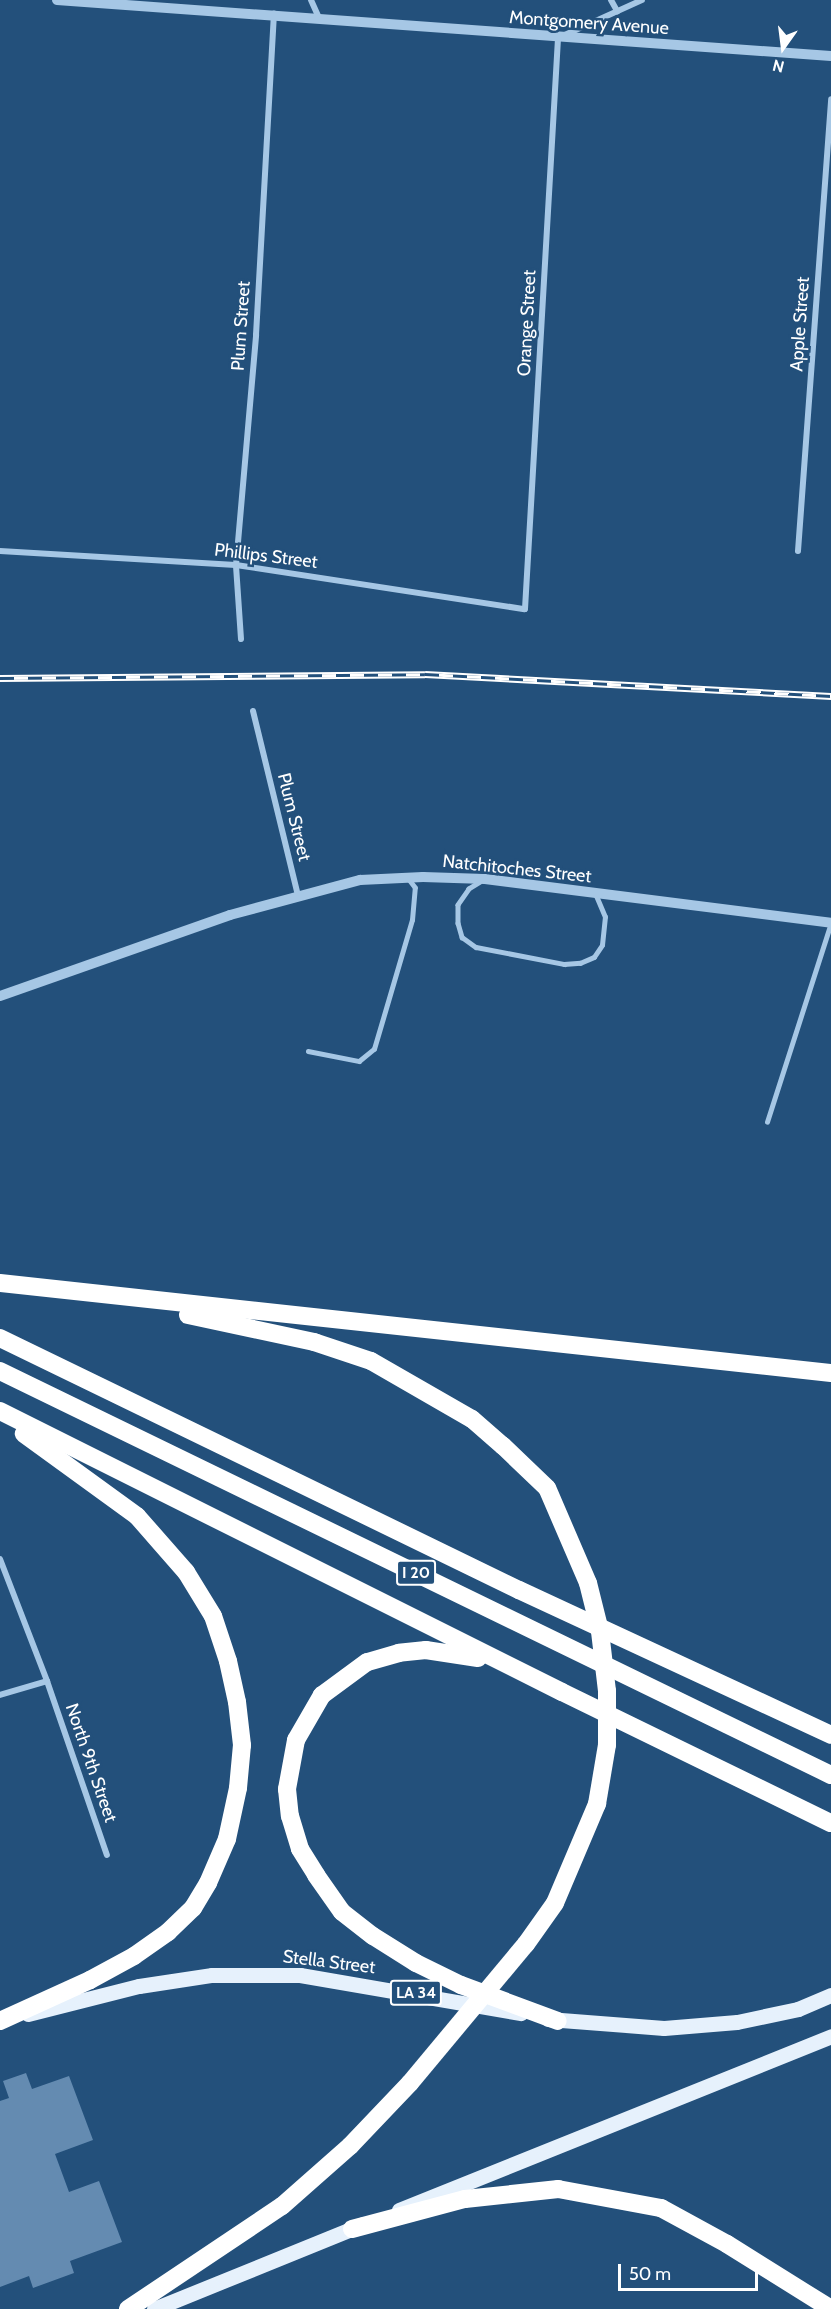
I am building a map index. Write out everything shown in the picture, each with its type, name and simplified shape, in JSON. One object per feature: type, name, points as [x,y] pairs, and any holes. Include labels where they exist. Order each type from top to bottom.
[{"type":"highway","points":[[0,1283],[831,1373]]},
{"type":"highway","points":[[0,1283],[220,1320],[314,1342],[371,1361],[427,1391],[472,1419],[547,1488],[588,1583],[600,1631],[607,1691],[607,1745],[597,1804],[555,1904],[526,1944],[410,2083],[350,2146],[282,2206],[128,2309]]},
{"type":"highway","name":"I 20","points":[[0,1338],[508,1585],[831,1735]]},
{"type":"highway","name":"I 20","points":[[0,1371],[831,1775]]},
{"type":"highway","points":[[0,1411],[562,1692],[831,1823]]},
{"type":"highway","points":[[0,1418],[71,1466],[137,1516],[186,1572],[213,1616],[228,1661],[237,1702],[242,1746],[238,1788],[227,1839],[208,1883],[192,1908],[168,1932],[134,1956],[90,1980],[0,2021]]},
{"type":"highway","points":[[558,2020],[461,1985],[416,1963],[373,1936],[342,1912],[300,1849],[290,1816],[287,1789],[296,1740],[322,1695],[367,1662],[399,1653],[426,1650],[462,1654],[562,1692]]},
{"type":"highway","points":[[352,2229],[465,2199],[558,2189],[661,2208],[728,2244],[831,2309]]},
{"type":"main road","name":"Stella Street","points":[[0,2021],[139,1986],[212,1975],[300,1975],[408,1992],[558,2020],[663,2028],[737,2022],[798,2009],[831,1995]]},
{"type":"main road","points":[[154,2309],[831,2036]]},
{"type":"street","name":"Montgomery Avenue","points":[[57,0],[831,56]]},
{"type":"street","points":[[311,0],[319,18]]},
{"type":"street","points":[[611,0],[617,11]]},
{"type":"street","points":[[558,38],[642,0]]},
{"type":"street","name":"Plum Street","points":[[241,639],[236,565],[256,335],[274,14]]},
{"type":"street","name":"Orange Street","points":[[525,609],[558,38]]},
{"type":"street","name":"Apple Street","points":[[798,551],[831,99]]},
{"type":"street","name":"Phillips Street","points":[[0,551],[236,565],[525,609]]},
{"type":"street","name":"Plum Street","points":[[253,711],[298,895]]},
{"type":"street","name":"Natchitoches Street","points":[[0,996],[230,915],[360,880],[485,879],[831,923]]},
{"type":"street","name":"North 9th Street","points":[[0,1559],[47,1681],[107,1855]]},
{"type":"street","points":[[0,1695],[47,1681]]},
{"type":"lane","points":[[308,1051],[359,1061],[374,1049],[412,920],[415,888],[407,878]]},
{"type":"lane","points":[[485,879],[469,889],[458,905],[458,923],[462,937],[476,947],[564,964],[580,963],[594,957],[602,945],[605,917],[594,893]]},
{"type":"lane","points":[[767,1122],[831,923]]},
{"type":"building","points":[[26,2073],[32,2089],[69,2076],[93,2140],[55,2154],[69,2192],[99,2181],[122,2242],[70,2261],[74,2273],[33,2288],[29,2276],[0,2287],[0,2101],[9,2098],[3,2081]]},
{"type":"railway","points":[[0,678],[425,674],[831,696]]}]
